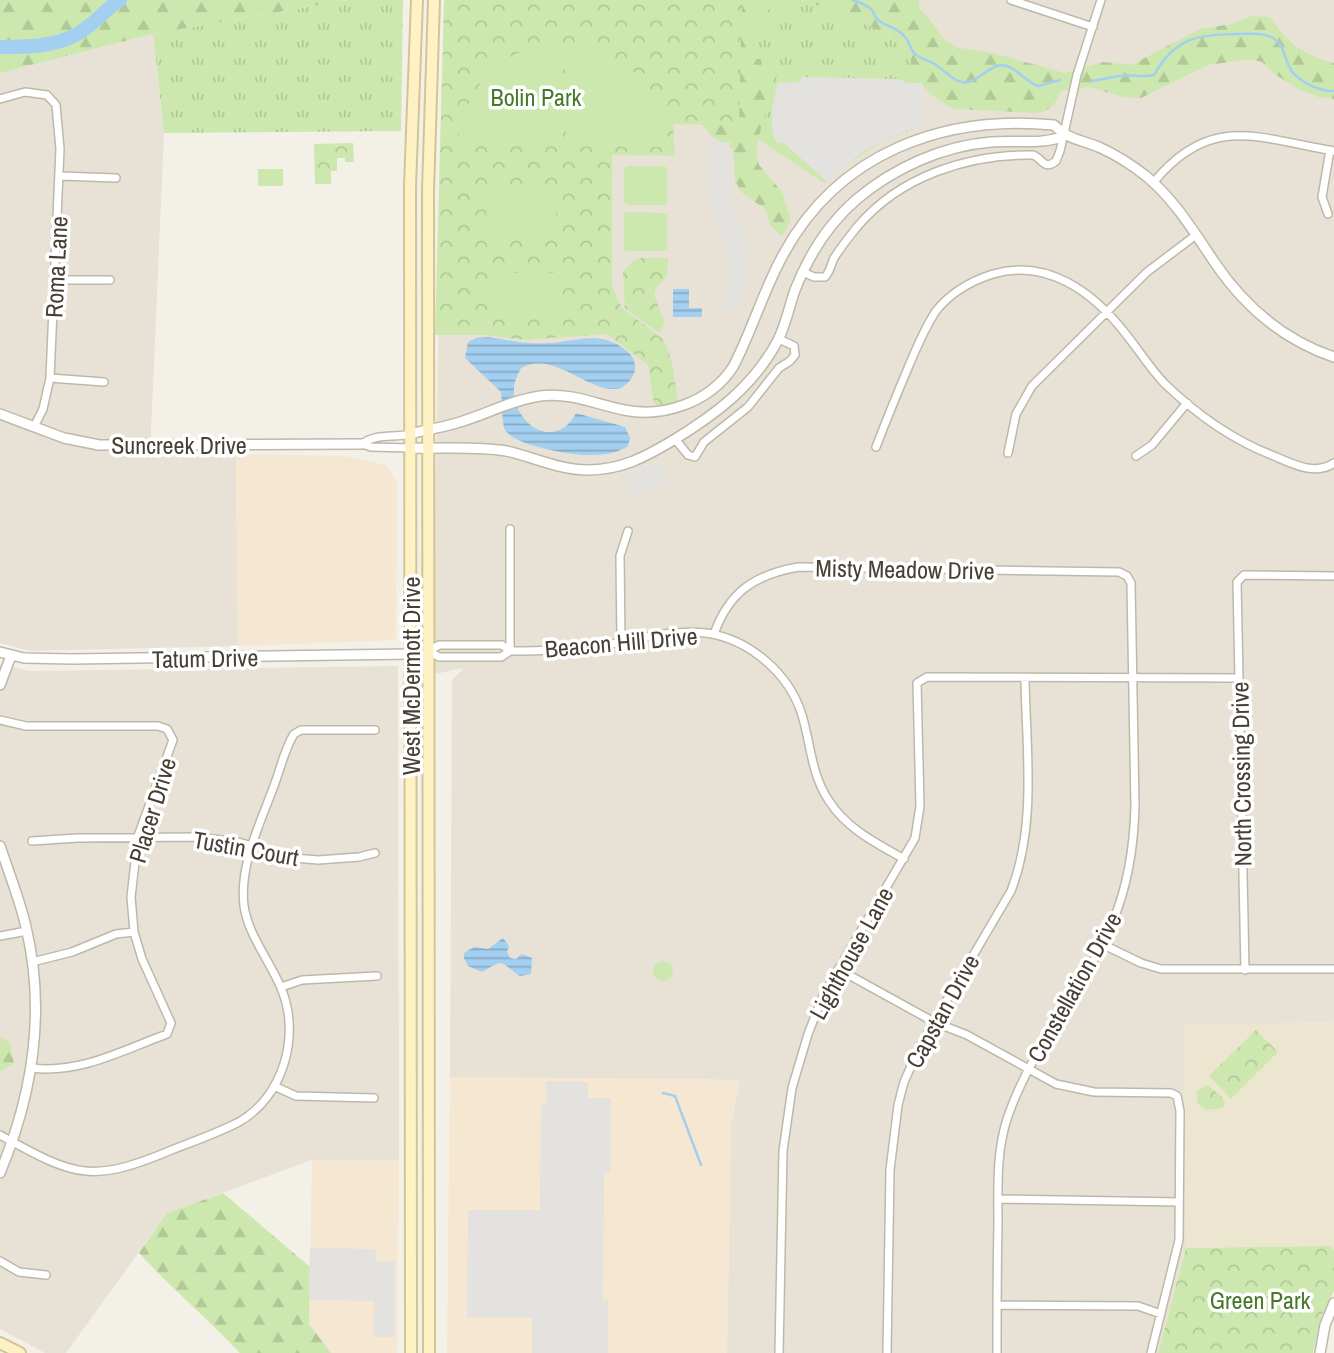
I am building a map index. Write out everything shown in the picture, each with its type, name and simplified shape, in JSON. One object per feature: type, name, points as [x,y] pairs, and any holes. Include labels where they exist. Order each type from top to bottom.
[{"type":"main road","name":"West McDermott Drive","points":[[411,1353],[410,186],[416,0]]},
{"type":"main road","name":"West McDermott Drive","points":[[429,1353],[428,191],[435,0]]},
{"type":"main road","points":[[411,654],[429,652]]},
{"type":"main road","points":[[412,1247],[430,1248]]},
{"type":"main road","points":[[0,1343],[20,1353]]},
{"type":"street","points":[[1011,0],[1093,27]]},
{"type":"street","points":[[803,272],[814,277],[825,277],[842,245],[859,225],[911,183],[943,169],[984,158],[1033,155],[1042,164],[1052,164],[1059,157],[1077,75],[1101,0]]},
{"type":"street","name":"Roma Lane","points":[[0,99],[25,92],[41,92],[56,105],[60,176],[50,378],[43,409],[34,427]]},
{"type":"street","points":[[411,434],[459,423],[523,399],[548,395],[591,400],[626,411],[671,410],[691,402],[715,387],[730,372],[744,346],[774,272],[790,243],[818,206],[859,170],[912,141],[944,130],[971,125],[1054,125],[1064,136],[1101,148],[1130,165],[1171,199],[1227,280],[1261,317],[1297,341],[1334,357]]},
{"type":"street","points":[[411,448],[498,450],[566,468],[598,470],[638,460],[698,426],[733,399],[753,377],[779,339],[803,272],[824,235],[856,200],[901,169],[928,156],[965,145],[1054,141],[1064,136]]},
{"type":"street","points":[[1153,183],[1181,153],[1203,141],[1220,136],[1247,136],[1332,151],[1322,197],[1328,214]]},
{"type":"street","points":[[60,176],[116,178]]},
{"type":"street","points":[[1008,453],[1016,414],[1032,386],[1158,262],[1196,235]]},
{"type":"street","points":[[876,447],[922,334],[943,303],[965,285],[999,272],[1017,270],[1038,272],[1076,285],[1107,312],[1147,364],[1187,404],[1239,440],[1311,469],[1327,468],[1334,463]]},
{"type":"street","points":[[56,280],[110,280]]},
{"type":"street","points":[[675,439],[688,455],[695,457],[707,438],[748,407],[779,368],[795,355],[794,346],[779,339]]},
{"type":"street","points":[[50,378],[104,382]]},
{"type":"street","points":[[1136,456],[1152,445],[1187,404]]},
{"type":"street","name":"Suncreek Drive","points":[[0,414],[64,438],[99,445],[362,444],[371,447],[411,448]]},
{"type":"street","name":"Suncreek Drive","points":[[362,444],[371,437],[411,434]]},
{"type":"street","points":[[510,529],[510,651]]},
{"type":"street","points":[[621,642],[620,555],[628,531]]},
{"type":"street","name":"Misty Meadow Drive","points":[[714,635],[722,613],[731,599],[746,587],[777,571],[798,567],[1119,572],[1127,576]]},
{"type":"street","name":"North Crossing Drive","points":[[1245,970],[1236,585],[1238,579],[1244,575],[1334,576]]},
{"type":"street","name":"Constellation Drive","points":[[997,1353],[998,1199],[1002,1142],[1015,1097],[1028,1070],[1102,944],[1121,897],[1132,846],[1135,806],[1133,680],[1131,588],[1127,576]]},
{"type":"street","name":"Beacon Hill Drive","points":[[510,651],[502,645],[439,645],[429,652],[439,657],[501,657],[510,651],[575,649],[689,632],[714,635],[741,645],[777,671],[798,705],[817,778],[829,801],[846,822],[862,835],[904,859]]},
{"type":"street","name":"Tatum Drive","points":[[0,652],[11,656],[74,659],[411,654]]},
{"type":"street","points":[[0,685],[11,656]]},
{"type":"street","name":"Lighthouse Lane","points":[[779,1353],[782,1158],[788,1108],[808,1034],[823,996],[915,838],[920,821],[917,683],[927,677],[1025,678]]},
{"type":"street","points":[[1025,678],[1239,678]]},
{"type":"street","name":"Capstan Drive","points":[[887,1353],[892,1137],[904,1082],[920,1046],[1011,891],[1020,868],[1027,832],[1025,678]]},
{"type":"street","name":"Placer Drive","points":[[0,720],[26,726],[159,726],[170,732],[172,744],[138,836],[131,897],[134,932],[149,981],[171,1023],[167,1034],[82,1066],[65,1069],[32,1068]]},
{"type":"street","points":[[0,1135],[52,1163],[69,1169],[102,1172],[126,1168],[239,1122],[253,1111],[274,1086],[287,1053],[290,1029],[281,987],[260,949],[244,909],[244,874],[252,846],[295,734],[301,730],[375,730]]},
{"type":"street","name":"Tustin Court","points":[[32,841],[138,836],[217,839],[294,858],[318,860],[375,853]]},
{"type":"street","points":[[0,846],[27,931],[36,1016],[32,1068],[23,1112],[0,1173]]},
{"type":"street","points":[[0,936],[27,931]]},
{"type":"street","points":[[32,962],[72,953],[116,934],[134,932]]},
{"type":"street","points":[[1102,944],[1141,963],[1161,969],[1334,969]]},
{"type":"street","points":[[838,969],[934,1022],[967,1034],[1056,1084],[1094,1092],[1171,1093],[1177,1096],[1180,1102],[1176,1256],[1151,1353]]},
{"type":"street","points":[[281,987],[302,980],[377,976]]},
{"type":"street","points":[[274,1086],[296,1096],[374,1098]]},
{"type":"street","points":[[998,1199],[1179,1202]]},
{"type":"street","points":[[0,1261],[19,1272],[46,1275]]},
{"type":"street","points":[[1320,1353],[1325,1325],[1334,1303]]},
{"type":"street","points":[[997,1306],[1138,1306],[1161,1314]]},
{"type":"shaded area","points":[[445,0],[830,0],[918,3],[919,0],[1334,0],[1334,1022],[1184,1025],[1186,1248],[1158,1353],[727,1353],[731,1124],[740,1080],[450,1077],[452,680],[464,668],[435,674],[435,510]]},
{"type":"shaded area","points":[[153,34],[164,133],[150,455],[236,454],[238,646],[30,651],[0,643],[0,73]]},
{"type":"shaded area","points":[[801,77],[898,79],[907,83],[922,83],[923,126],[900,133],[865,150],[826,181],[783,142],[777,144],[772,131],[772,107],[778,83],[801,82]]},
{"type":"shaded area","points":[[707,142],[730,142],[733,202],[751,254],[744,256],[745,288],[736,313],[721,307],[729,286],[730,258],[712,208],[707,184]]},
{"type":"shaded area","points":[[236,454],[344,456],[388,467],[397,484],[396,640],[238,646]]},
{"type":"shaded area","points":[[659,461],[666,484],[631,496],[623,474]]},
{"type":"shaded area","points":[[0,664],[30,671],[398,666],[399,1160],[312,1160],[167,1213],[66,1353],[45,1353],[0,1329]]},
{"type":"shaded area","points":[[1334,1022],[1334,1250],[1329,1246],[1186,1248],[1184,1024]]},
{"type":"shaded area","points":[[450,1077],[740,1080],[731,1124],[727,1353],[447,1353]]},
{"type":"shaded area","points":[[546,1081],[588,1082],[588,1098],[611,1098],[610,1173],[604,1173],[603,1300],[608,1300],[608,1353],[532,1353],[532,1318],[467,1317],[468,1210],[540,1210],[541,1103],[546,1103]]},
{"type":"shaded area","points":[[312,1160],[399,1160],[397,1353],[331,1353],[309,1324]]},
{"type":"shaded area","points":[[310,1248],[376,1249],[376,1261],[395,1261],[394,1337],[374,1337],[374,1301],[309,1300]]},
{"type":"green space","points":[[0,0],[346,0],[153,34],[0,73]]},
{"type":"green space","points":[[346,0],[403,0],[401,131],[164,133],[153,34]]},
{"type":"green space","name":"Bolin Park","points":[[444,0],[742,0],[739,126],[673,124],[675,156],[612,155],[612,286],[622,308],[664,340],[672,362],[678,402],[658,406],[654,404],[648,365],[607,334],[524,340],[487,335],[435,335]]},
{"type":"green space","points":[[474,0],[903,1],[915,5],[929,18],[942,37],[955,47],[992,53],[1065,73],[1102,62],[1131,65],[1200,29],[1232,24],[1252,16],[1270,17],[1298,47],[1334,63],[1334,99],[1318,97],[1296,88],[1262,62],[1250,59],[1208,65],[1141,98],[1124,97],[1088,87],[1061,91],[1053,105],[1039,113],[956,109],[938,100],[927,90],[916,74],[903,44],[887,34],[814,4],[776,2],[753,27],[752,59],[761,59],[762,66],[769,67],[770,75],[777,76],[756,151],[759,165],[782,192],[791,220],[782,236],[771,226],[765,209],[742,193],[735,181],[733,149],[710,135],[701,122]]},
{"type":"green space","points":[[742,0],[919,0],[923,126],[870,149],[824,183],[739,126]]},
{"type":"green space","points":[[560,47],[560,141],[555,145],[457,145],[464,115],[488,74],[513,56],[532,49]]},
{"type":"green space","points":[[565,48],[606,56],[623,64],[638,76],[659,106],[668,147],[572,146],[566,141]]},
{"type":"green space","points":[[353,143],[354,162],[337,158],[337,171],[331,171],[331,184],[315,184],[314,144]]},
{"type":"green space","points":[[627,166],[665,166],[667,203],[627,205],[624,202],[624,169]]},
{"type":"green space","points":[[258,169],[283,169],[283,186],[258,186]]},
{"type":"green space","points":[[487,193],[556,193],[556,236],[486,236]]},
{"type":"green space","points":[[626,212],[667,215],[667,249],[626,251]]},
{"type":"green space","points":[[640,258],[668,258],[667,277],[657,286],[654,294],[665,323],[659,333],[625,308],[623,272]]},
{"type":"green space","points":[[489,273],[558,273],[558,314],[489,314]]},
{"type":"green space","points":[[663,961],[670,964],[673,971],[670,978],[663,981],[656,978],[653,971],[656,964]]},
{"type":"green space","points":[[1256,1030],[1278,1052],[1231,1099],[1209,1076]]},
{"type":"green space","points":[[0,1036],[10,1043],[14,1063],[0,1072]]},
{"type":"green space","points":[[1207,1085],[1222,1097],[1225,1104],[1222,1108],[1206,1110],[1198,1104],[1196,1092]]},
{"type":"green space","points":[[223,1193],[310,1267],[309,1324],[331,1353],[240,1353],[139,1253],[167,1213]]},
{"type":"green space","name":"Green Park","points":[[1330,1246],[1334,1250],[1334,1291],[1322,1315],[1313,1353],[1158,1353],[1186,1248]]},
{"type":"water","points":[[673,289],[689,289],[689,308],[702,308],[702,317],[673,317]]},
{"type":"water","points":[[488,337],[540,343],[595,338],[605,339],[625,350],[632,357],[635,369],[627,384],[621,388],[597,386],[559,368],[534,364],[521,368],[514,389],[520,413],[537,429],[558,431],[568,425],[576,413],[625,427],[630,438],[628,446],[611,453],[584,455],[545,449],[511,436],[504,427],[501,392],[465,358],[468,342]]},
{"type":"water","points":[[503,938],[509,946],[507,952],[510,958],[516,959],[522,954],[532,958],[531,974],[520,976],[499,963],[482,972],[468,966],[464,953],[474,947],[488,949]]},
{"type":"waterway","points":[[0,47],[36,46],[70,38],[120,0]]},
{"type":"waterway","points":[[853,0],[868,7],[878,20],[902,34],[916,55],[959,81],[971,81],[992,68],[1003,65],[1038,86],[1060,80]]},
{"type":"waterway","points":[[1092,81],[1154,75],[1170,53],[1198,38],[1255,34],[1269,36],[1277,41],[1296,76],[1308,84],[1334,91]]},
{"type":"waterway","points":[[663,1093],[675,1096],[701,1165]]}]
